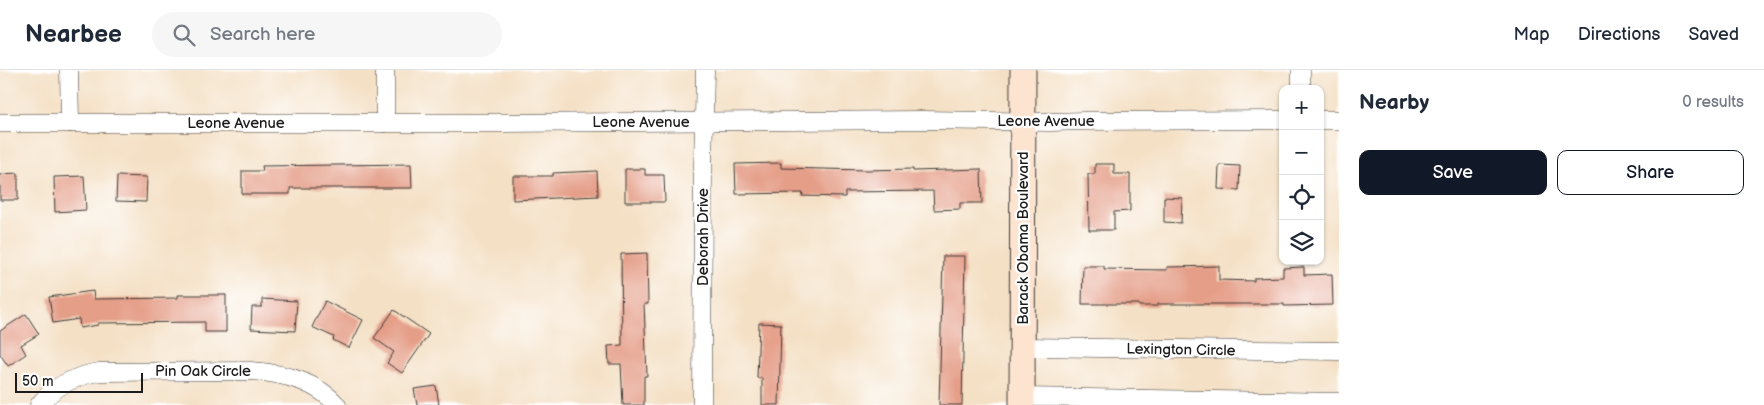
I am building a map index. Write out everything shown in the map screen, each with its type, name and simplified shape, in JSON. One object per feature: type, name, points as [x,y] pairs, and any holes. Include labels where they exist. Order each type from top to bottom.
[{"type":"main road","name":"Barack Obama Boulevard","points":[[1022,401],[1023,70]]},
{"type":"street","points":[[69,70],[70,123]]},
{"type":"street","points":[[385,70],[385,123]]},
{"type":"street","name":"Deborah Drive","points":[[702,405],[705,70]]},
{"type":"street","points":[[1301,70],[1301,85]]},
{"type":"street","name":"Leone Avenue","points":[[0,123],[1279,120]]},
{"type":"street","points":[[1324,120],[1339,120]]},
{"type":"street","name":"Lexington Circle","points":[[1023,347],[1339,352]]},
{"type":"street","name":"Pin Oak Circle","points":[[39,405],[54,390],[66,382],[82,375],[99,372],[241,371],[275,372],[298,379],[331,397],[337,405]]},
{"type":"street","points":[[1022,401],[1339,402]]},
{"type":"building","points":[[781,163],[781,168],[913,169],[913,171],[981,169],[982,203],[960,203],[960,209],[934,210],[933,191],[845,192],[845,197],[802,196],[803,193],[736,194],[735,164]]},
{"type":"building","points":[[411,164],[412,188],[290,188],[290,194],[242,194],[242,171],[263,171],[262,166]]},
{"type":"building","points":[[1095,164],[1114,164],[1114,174],[1130,174],[1130,211],[1114,212],[1114,230],[1089,230],[1088,174],[1095,174]]},
{"type":"building","points":[[1219,165],[1240,166],[1239,190],[1218,189]]},
{"type":"building","points":[[625,169],[645,169],[645,175],[664,175],[665,202],[625,202]]},
{"type":"building","points":[[597,171],[598,196],[513,200],[513,176],[553,176],[553,173]]},
{"type":"building","points":[[18,173],[18,200],[0,200],[0,174]]},
{"type":"building","points":[[84,176],[86,210],[55,212],[54,177]]},
{"type":"building","points":[[117,176],[147,177],[146,202],[116,201]]},
{"type":"building","points":[[1164,197],[1182,198],[1181,223],[1164,222]]},
{"type":"building","points":[[647,253],[648,304],[644,304],[647,376],[644,376],[644,405],[623,405],[621,364],[609,364],[608,346],[622,345],[621,254]]},
{"type":"building","points":[[943,256],[965,256],[962,405],[939,405]]},
{"type":"building","points":[[1083,266],[1104,266],[1104,269],[1167,270],[1167,267],[1219,266],[1219,280],[1254,281],[1254,278],[1283,277],[1283,268],[1304,267],[1304,275],[1332,274],[1333,305],[1158,304],[1158,306],[1139,306],[1139,304],[1082,304]]},
{"type":"building","points":[[93,291],[94,299],[178,298],[178,295],[226,295],[226,332],[205,332],[205,322],[98,323],[98,325],[80,328],[79,319],[53,323],[49,297]]},
{"type":"building","points":[[262,299],[297,301],[295,331],[251,329],[252,307],[262,307]]},
{"type":"building","points":[[325,301],[363,320],[349,348],[333,340],[334,337],[312,327]]},
{"type":"building","points":[[394,310],[429,334],[402,373],[387,363],[394,352],[374,338]]},
{"type":"building","points":[[26,314],[39,334],[21,345],[26,354],[8,366],[0,354],[0,331]]},
{"type":"building","points":[[759,323],[781,324],[779,405],[762,405],[762,378],[757,378]]},
{"type":"building","points":[[436,386],[439,405],[417,405],[414,389]]}]
